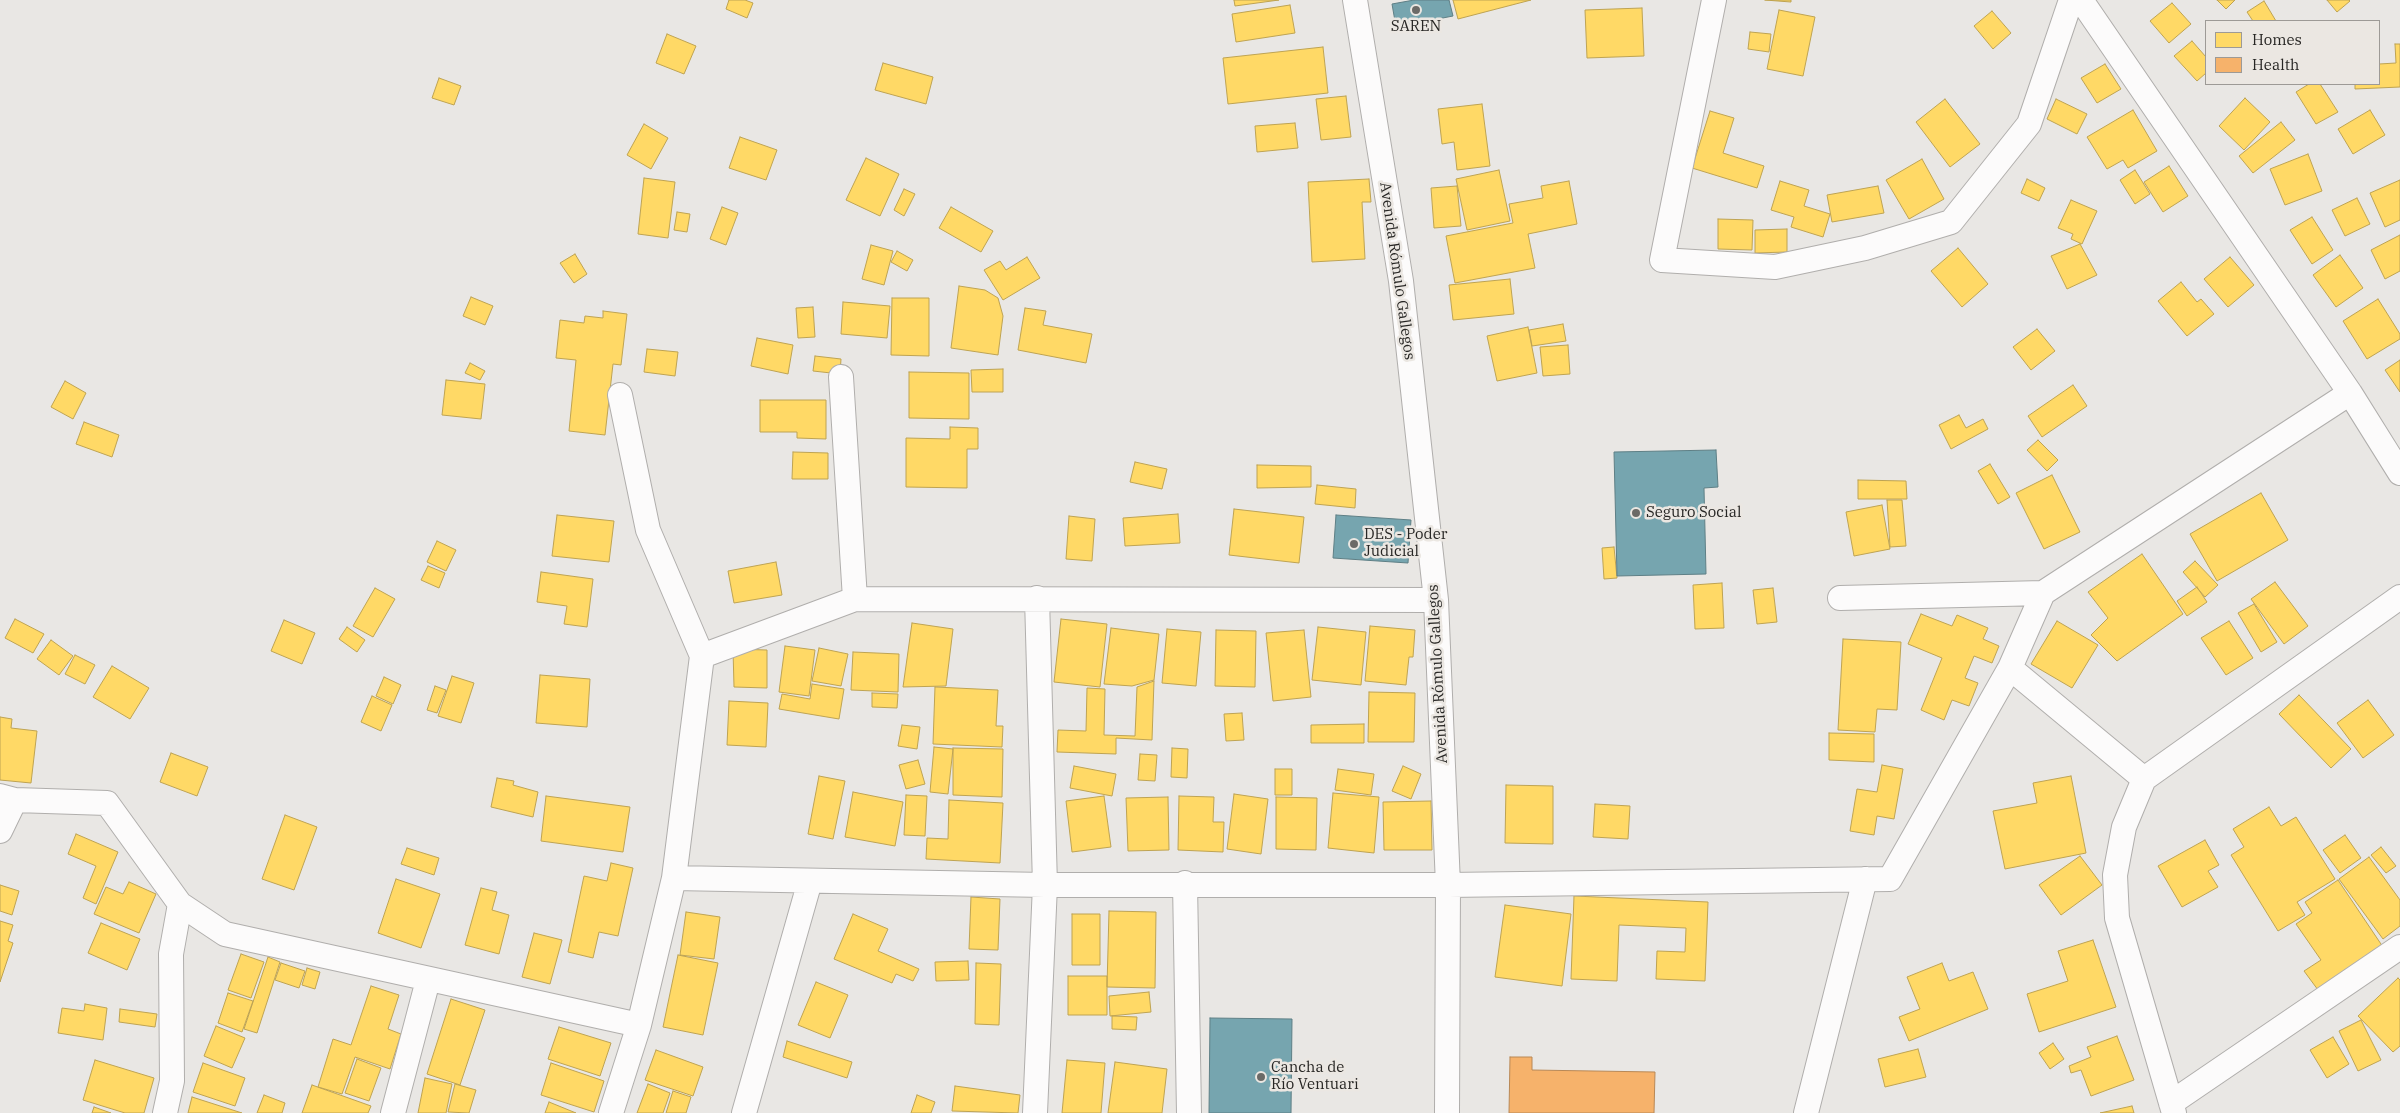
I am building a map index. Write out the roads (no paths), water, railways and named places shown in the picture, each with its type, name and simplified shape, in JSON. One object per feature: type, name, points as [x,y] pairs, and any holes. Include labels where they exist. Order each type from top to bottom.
[{"type":"street","name":"Avenida Rómulo Gallegos","points":[[1355,0],[1401,281],[1436,600],[1448,885],[1447,1113]]},
{"type":"street","points":[[1714,0],[1662,260],[1775,267],[1865,248],[1952,222],[2029,124],[2071,0]]},
{"type":"street","points":[[2081,0],[2350,393],[2400,473]]},
{"type":"street","points":[[841,377],[855,599]]},
{"type":"street","points":[[1840,598],[2043,593],[2350,393]]},
{"type":"street","points":[[611,1113],[639,1025],[674,878],[702,656],[648,530],[620,395]]},
{"type":"street","points":[[674,878],[1045,885],[1185,883],[1448,885],[1890,879],[2010,668],[2043,593]]},
{"type":"street","points":[[2400,597],[2144,780],[2124,827],[2115,876],[2117,918],[2172,1108],[2400,947]]},
{"type":"street","points":[[1035,1113],[1045,885],[1037,598]]},
{"type":"street","points":[[702,656],[855,599],[1436,600]]},
{"type":"street","points":[[2010,668],[2144,780]]},
{"type":"street","points":[[0,831],[7,798],[107,803],[180,904],[225,934],[639,1025]]},
{"type":"street","points":[[1806,1113],[1865,879]]},
{"type":"street","points":[[744,1113],[810,881]]},
{"type":"street","points":[[1185,883],[1189,1113]]},
{"type":"street","points":[[165,1113],[172,1081],[172,954],[180,904]]},
{"type":"street","points":[[393,1113],[428,980]]},
{"type":"place","name":"SAREN","points":[[1416,10]]},
{"type":"place","name":"Seguro Social","points":[[1636,513]]},
{"type":"place","name":"DES - Poder Judicial","points":[[1354,544]]},
{"type":"place","name":"Cancha de Río Ventuari","points":[[1261,1077]]}]
